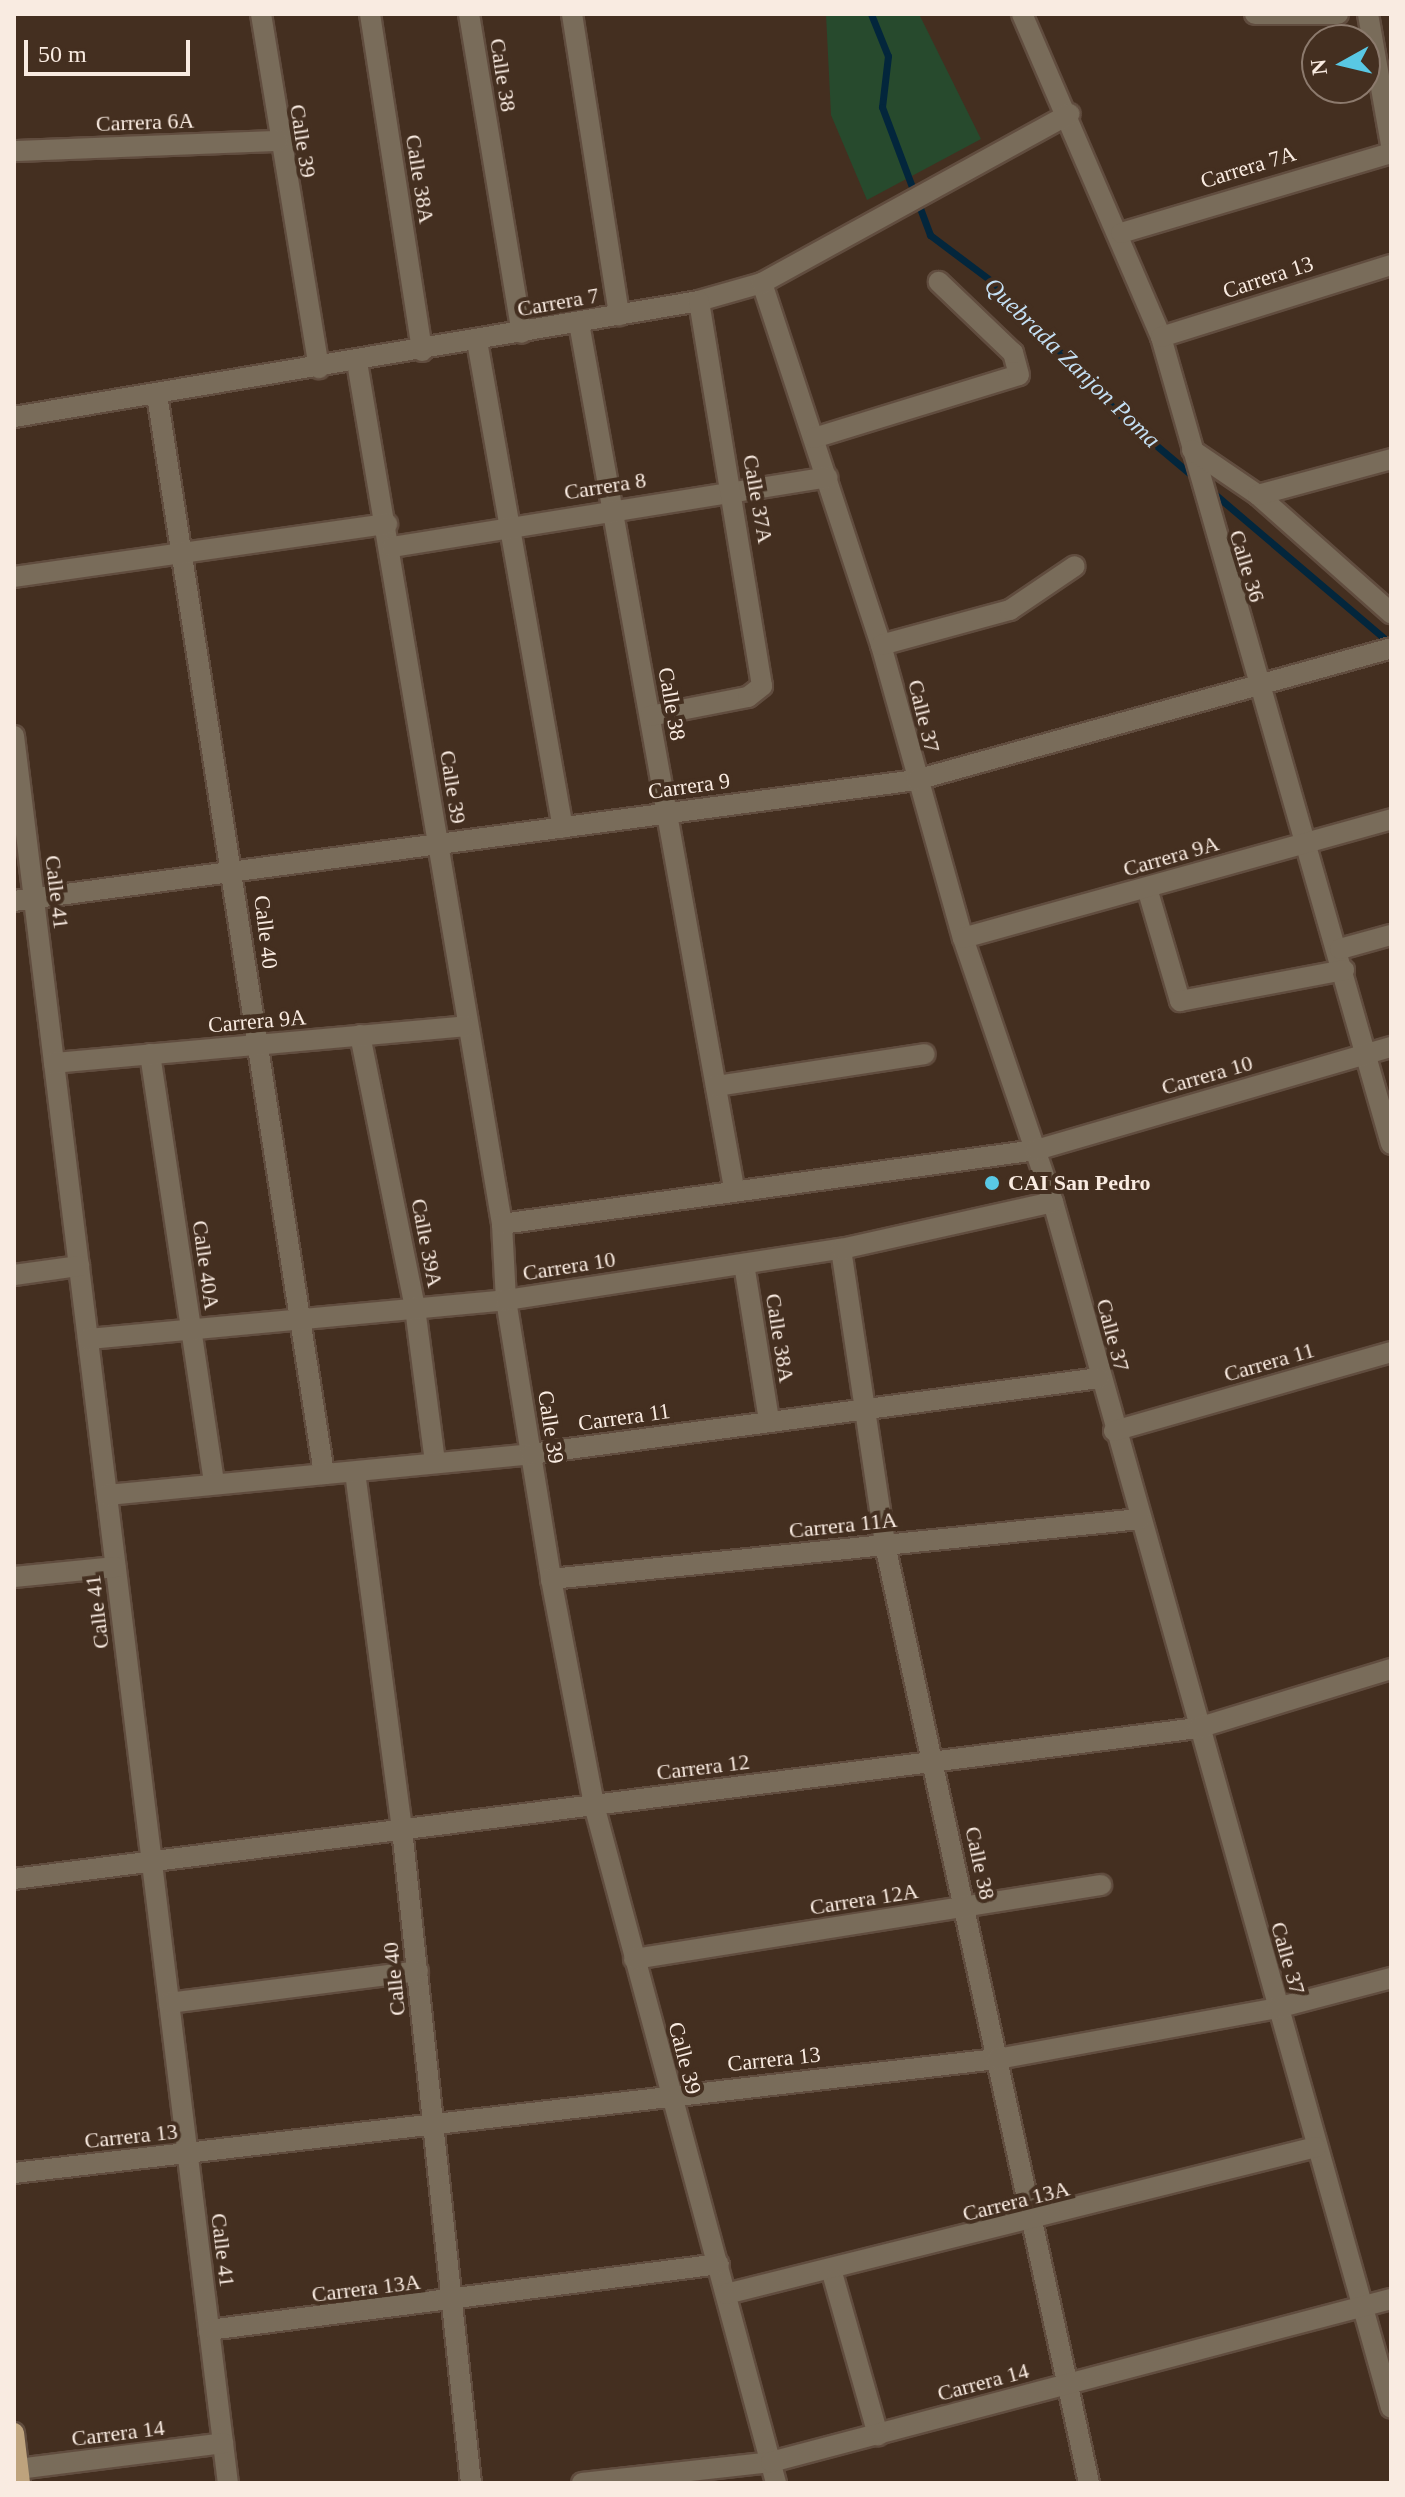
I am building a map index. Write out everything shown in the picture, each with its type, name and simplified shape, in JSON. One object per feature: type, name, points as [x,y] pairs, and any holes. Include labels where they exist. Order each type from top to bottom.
[{"type":"main road","points":[[14,2433],[19,2476]]},
{"type":"street","name":"Calle 39","points":[[261,14],[278,141],[319,368]]},
{"type":"street","name":"Calle 38A","points":[[370,14],[422,351]]},
{"type":"street","name":"Calle 38","points":[[469,14],[522,333]]},
{"type":"street","points":[[572,14],[619,315]]},
{"type":"street","name":"Calle 36","points":[[1022,14],[1070,114],[1161,337],[1198,470],[1214,543],[1340,949],[1391,1144]]},
{"type":"street","points":[[1255,14],[1276,20],[1338,14]]},
{"type":"street","points":[[1368,14],[1391,145]]},
{"type":"street","name":"Carrera 7","points":[[14,417],[579,323],[699,301],[762,283],[1070,114]]},
{"type":"street","name":"Carrera 6A","points":[[14,151],[278,141]]},
{"type":"street","name":"Carrera 7A","points":[[1121,233],[1391,153]]},
{"type":"street","name":"Carrera 13","points":[[1161,337],[1391,265]]},
{"type":"street","points":[[814,438],[1019,375],[1013,353],[939,282]]},
{"type":"street","name":"Calle 37","points":[[762,283],[881,645],[916,780],[963,938],[1053,1202],[1099,1378],[1391,2408]]},
{"type":"street","name":"Calle 37A","points":[[650,716],[748,697],[762,686],[733,491],[699,301]]},
{"type":"street","name":"Calle 38","points":[[579,323],[734,1188]]},
{"type":"street","points":[[477,341],[563,827]]},
{"type":"street","name":"Calle 39","points":[[357,362],[392,547],[465,1026],[502,1224],[506,1300],[551,1579],[594,1805],[669,2094],[719,2264],[776,2483]]},
{"type":"street","name":"Calle 40","points":[[157,395],[234,871],[256,1045],[324,1474]]},
{"type":"street","points":[[1192,450],[1258,495],[1391,613]]},
{"type":"street","points":[[1258,495],[1391,459]]},
{"type":"street","name":"Carrera 8","points":[[392,547],[612,509],[827,477]]},
{"type":"street","points":[[14,577],[387,524]]},
{"type":"street","points":[[881,645],[1010,610],[1075,566]]},
{"type":"street","name":"Carrera 9","points":[[24,899],[916,780],[1391,648]]},
{"type":"street","name":"Calle 41","points":[[14,736],[24,899],[54,1063],[228,2483]]},
{"type":"street","name":"Carrera 9A","points":[[963,938],[1391,819]]},
{"type":"street","points":[[1147,888],[1180,1001],[1344,970]]},
{"type":"street","points":[[1340,949],[1391,935]]},
{"type":"street","name":"Carrera 9A","points":[[54,1063],[465,1026]]},
{"type":"street","name":"Calle 39A","points":[[360,1035],[415,1308],[435,1462]]},
{"type":"street","name":"Carrera 10","points":[[502,1224],[734,1188],[1036,1150],[1391,1047]]},
{"type":"street","name":"Calle 40A","points":[[150,1054],[214,1483]]},
{"type":"street","points":[[716,1086],[925,1054]]},
{"type":"street","name":"Carrera 10","points":[[88,1339],[298,1316],[506,1300],[841,1249],[1053,1202]]},
{"type":"street","name":"Calle 38","points":[[841,1249],[885,1545],[1089,2483]]},
{"type":"street","name":"Calle 38A","points":[[744,1264],[769,1420]]},
{"type":"street","points":[[14,1275],[79,1266]]},
{"type":"street","name":"Carrera 11","points":[[1114,1431],[1391,1352]]},
{"type":"street","name":"Carrera 11","points":[[107,1495],[531,1454],[1099,1378]]},
{"type":"street","name":"Calle 40","points":[[355,1472],[402,1829],[471,2483]]},
{"type":"street","name":"Carrera 11A","points":[[551,1579],[1140,1519]]},
{"type":"street","points":[[14,1577],[116,1567]]},
{"type":"street","name":"Carrera 12","points":[[14,1879],[1198,1728],[1391,1669]]},
{"type":"street","name":"Carrera 12A","points":[[634,1959],[1101,1885]]},
{"type":"street","points":[[169,2003],[418,1971]]},
{"type":"street","name":"Carrera 13","points":[[14,2173],[433,2126],[669,2094],[997,2059],[1277,2008],[1391,1978]]},
{"type":"street","name":"Carrera 13A","points":[[726,2294],[1032,2223],[1316,2147]]},
{"type":"street","name":"Carrera 13A","points":[[209,2330],[451,2302],[719,2264]]},
{"type":"street","points":[[831,2269],[878,2435]]},
{"type":"street","name":"Carrera 14","points":[[582,2483],[771,2462],[1391,2299]]},
{"type":"street","name":"Carrera 14","points":[[19,2476],[223,2443]]},
{"type":"green space","points":[[826,14],[919,14],[981,139],[867,200],[831,115]]},
{"type":"waterway","name":"Quebrada Zanjon Poma","points":[[871,14],[888,56],[882,107],[930,235],[994,283],[1120,415],[1195,478]]},
{"type":"waterway","name":"Quebrada Zanjon Poma","points":[[1211,491],[1391,644]]},
{"type":"place","name":"CAI San Pedro","points":[[992,1183]]}]
